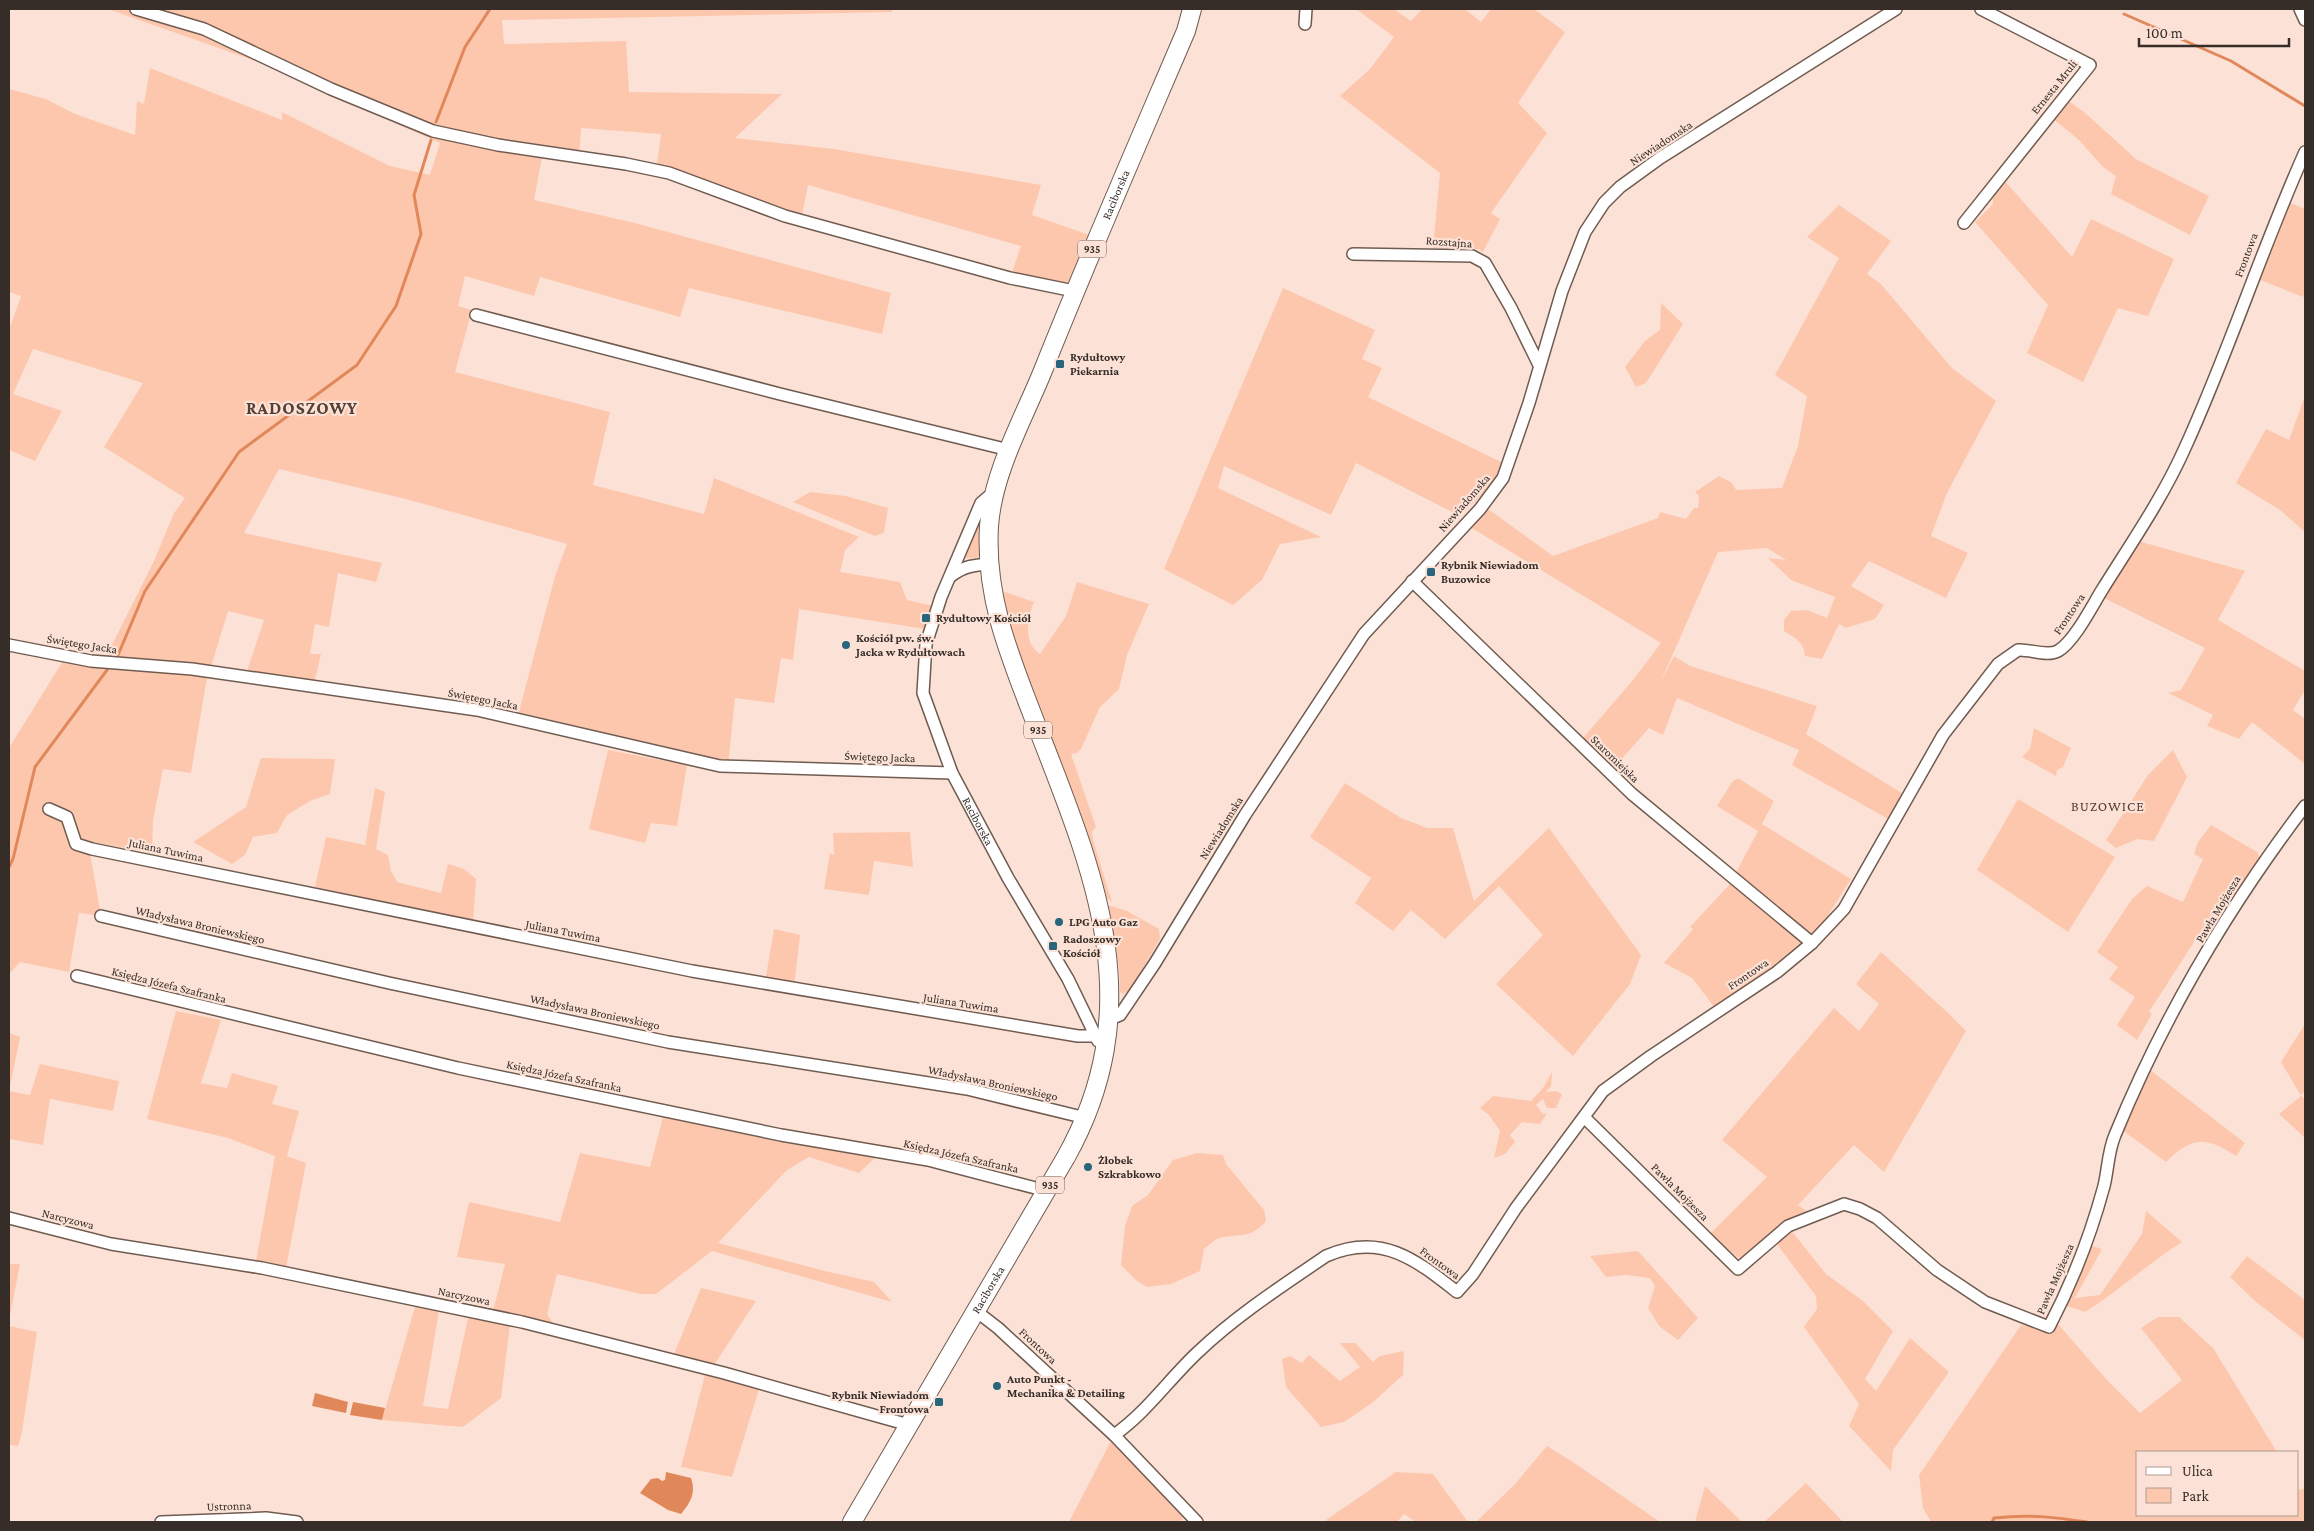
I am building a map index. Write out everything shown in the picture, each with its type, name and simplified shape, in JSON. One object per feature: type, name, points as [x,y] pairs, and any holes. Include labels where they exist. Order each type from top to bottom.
[{"type":"main road","name":"Raciborska","points":[[852,1522],[909,1425],[981,1314],[1086,1118],[1099,1079],[1105,1051],[1110,970],[1103,918],[1082,843],[1003,640],[993,602],[989,525],[995,491],[1009,450],[1074,291],[1186,31],[1192,9]]},
{"type":"street","points":[[136,9],[178,20],[204,30],[330,89],[433,131],[498,145],[626,164],[669,174],[785,216],[1010,278],[1074,291]]},
{"type":"street","points":[[1305,24],[1306,9]]},
{"type":"street","name":"Niewiadomska","points":[[1108,1020],[1120,1015],[1155,964],[1246,815],[1364,634],[1480,510],[1503,478],[1529,403],[1562,291],[1585,232],[1604,203],[1620,187],[1660,158],[1896,9]]},
{"type":"street","name":"Ernesta Mruli","points":[[1964,223],[2028,140],[2090,65],[1981,9]]},
{"type":"street","points":[[2300,9],[2305,20]]},
{"type":"street","name":"Frontowa","points":[[981,1314],[1114,1435],[1128,1425],[1166,1383],[1233,1321],[1326,1256],[1340,1250],[1370,1246],[1404,1254],[1424,1266],[1457,1292],[1472,1274],[1516,1208],[1585,1118],[1603,1091],[1777,972],[1812,943],[1844,909],[1943,736],[1998,664],[2018,650],[2053,653],[2060,650],[2079,626],[2137,534],[2184,451],[2274,222],[2305,152]]},
{"type":"street","name":"Rozstajna","points":[[1353,254],[1418,254],[1472,256],[1479,258],[1485,263],[1511,308],[1539,365]]},
{"type":"street","points":[[476,314],[789,396],[1009,450]]},
{"type":"street","name":"Raciborska","points":[[995,491],[981,503],[941,597],[926,644],[923,693],[952,773],[1008,878],[1068,979],[1095,1036],[1105,1051]]},
{"type":"street","points":[[951,576],[962,568],[990,564]]},
{"type":"street","name":"Staromiejska","points":[[1412,581],[1632,794],[1812,943]]},
{"type":"street","name":"Świętego Jacka","points":[[9,645],[91,661],[192,670],[477,710],[720,766],[952,773]]},
{"type":"street","name":"Pawła Mojżesza","points":[[1585,1118],[1738,1269],[1788,1226],[1844,1204],[1860,1209],[1877,1218],[1938,1270],[1985,1302],[2049,1327],[2059,1308],[2084,1247],[2104,1186],[2114,1137],[2155,1045],[2233,910],[2267,856],[2305,806]]},
{"type":"street","name":"Juliana Tuwima","points":[[49,809],[67,817],[76,844],[92,849],[692,971],[1078,1036],[1095,1036]]},
{"type":"street","name":"Władysława Broniewskiego","points":[[101,916],[389,983],[668,1042],[967,1089],[1086,1118]]},
{"type":"street","name":"Księdza Józefa Szafranka","points":[[77,976],[458,1068],[781,1135],[928,1160],[1047,1191]]},
{"type":"street","name":"Narcyzowa","points":[[9,1218],[112,1244],[262,1268],[522,1322],[724,1372],[909,1425]]},
{"type":"street","points":[[1114,1435],[1197,1522]]},
{"type":"street","name":"Ustronna","points":[[161,1522],[266,1518],[297,1522]]},
{"type":"green space","points":[[108,9],[892,9],[892,12],[502,20],[504,44],[626,41],[629,92],[782,94],[735,138],[834,149],[1041,185],[1032,215],[1098,238],[1074,291],[1010,278],[1021,246],[808,185],[801,220],[656,171],[661,134],[581,128],[579,157],[543,152],[534,200],[635,223],[891,293],[882,334],[689,288],[680,317],[540,277],[534,296],[465,276],[458,306],[472,310],[455,372],[610,412],[593,485],[704,514],[714,478],[859,537],[845,550],[840,572],[900,582],[907,600],[938,607],[931,630],[799,609],[793,660],[781,658],[774,703],[735,698],[728,766],[517,719],[555,576],[567,544],[406,499],[279,469],[244,533],[382,563],[376,582],[338,573],[329,627],[315,624],[310,654],[321,654],[314,683],[245,677],[264,620],[228,611],[206,683],[191,773],[163,769],[153,820],[152,853],[88,841],[101,916],[79,913],[69,972],[20,962],[9,974],[9,748],[66,656],[78,659],[107,655],[154,561],[174,513],[185,498],[104,447],[143,383],[33,349],[13,394],[62,411],[35,461],[9,450],[9,330],[21,296],[9,292],[9,89],[46,99],[75,114],[135,135],[137,101],[144,104],[150,68],[282,120],[282,112],[390,166],[430,175],[440,143],[261,63]]},
{"type":"green space","points":[[1356,9],[1394,9],[1411,21],[1422,9],[1465,9],[1481,22],[1491,9],[1534,9],[1565,32],[1518,103],[1547,133],[1491,213],[1500,219],[1483,252],[1479,249],[1433,248],[1440,173],[1340,96],[1370,69],[1394,37]]},
{"type":"green space","points":[[2067,100],[2084,112],[2136,159],[2209,196],[2190,235],[2111,194],[2116,176],[2103,167],[2079,140],[2052,118]]},
{"type":"green space","points":[[2003,179],[2072,257],[2091,219],[2174,259],[2148,316],[2118,308],[2083,382],[2027,353],[2048,305],[1975,222],[1993,204],[1992,193]]},
{"type":"green space","points":[[2288,202],[2305,209],[2305,292],[2303,297],[2258,279]]},
{"type":"green space","points":[[1839,205],[1891,241],[1867,274],[1880,283],[1952,368],[1996,401],[1947,493],[1931,536],[1968,553],[1946,598],[1869,561],[1851,586],[1884,605],[1875,619],[1846,628],[1839,624],[1822,659],[1805,656],[1801,644],[1784,631],[1784,620],[1791,611],[1807,610],[1827,618],[1835,597],[1791,580],[1768,558],[1786,560],[1767,548],[1718,552],[1660,683],[1674,656],[1690,666],[1817,706],[1806,734],[1905,795],[1890,820],[1792,765],[1799,750],[1677,698],[1663,735],[1649,728],[1612,770],[1583,738],[1633,680],[1661,643],[1470,527],[1488,509],[1553,556],[1658,518],[1660,512],[1686,519],[1694,508],[1698,508],[1699,496],[1695,492],[1719,476],[1732,483],[1736,490],[1782,488],[1798,446],[1807,396],[1775,375],[1839,258],[1807,237]]},
{"type":"green space","points":[[1283,288],[1375,330],[1362,359],[1382,368],[1368,397],[1505,464],[1495,482],[1460,516],[1356,463],[1331,515],[1224,466],[1218,488],[1321,537],[1280,544],[1262,580],[1233,605],[1164,569]]},
{"type":"green space","points":[[1661,303],[1683,324],[1646,383],[1636,387],[1625,367],[1645,341],[1660,330]]},
{"type":"green space","points":[[2305,396],[2305,532],[2280,510],[2236,483],[2266,429],[2289,440]]},
{"type":"green space","points":[[810,492],[846,496],[888,508],[884,533],[875,536],[793,502]]},
{"type":"green space","points":[[981,519],[982,556],[965,558]]},
{"type":"green space","points":[[2138,541],[2245,571],[2218,620],[2305,671],[2305,690],[2293,710],[2305,719],[2305,764],[2252,722],[2239,739],[2207,726],[2213,715],[2168,693],[2181,690],[2205,648],[2104,598]]},
{"type":"green space","points":[[1077,582],[1149,604],[1127,655],[1119,689],[1100,707],[1081,749],[1077,753],[1071,754],[1096,827],[1092,832],[1093,840],[1112,902],[1106,897],[1015,656],[1000,594],[1005,592],[1034,602],[1028,630],[1031,644],[1040,654],[1066,616]]},
{"type":"green space","points":[[2034,728],[2071,748],[2063,767],[2057,770],[2056,776],[2022,757],[2030,749]]},
{"type":"green space","points":[[608,750],[687,765],[677,826],[651,823],[645,843],[589,829]]},
{"type":"green space","points":[[2173,750],[2187,777],[2154,841],[2137,839],[2116,848],[2106,840],[2148,775]]},
{"type":"green space","points":[[261,758],[335,759],[330,794],[310,801],[287,815],[277,833],[253,837],[245,855],[232,864],[193,842],[246,807]]},
{"type":"green space","points":[[1738,778],[1774,801],[1762,824],[1851,879],[1825,920],[1791,956],[1715,1008],[1692,978],[1664,963],[1693,929],[1690,927],[1730,884],[1758,831],[1717,806],[1732,782]]},
{"type":"green space","points":[[1345,783],[1401,818],[1427,828],[1453,828],[1474,901],[1549,828],[1641,955],[1630,984],[1573,1056],[1496,984],[1543,935],[1499,886],[1445,939],[1411,910],[1393,931],[1355,903],[1371,878],[1310,837]]},
{"type":"green space","points":[[375,788],[385,792],[376,849],[388,855],[391,871],[397,882],[441,893],[448,864],[464,869],[476,879],[473,922],[315,887],[326,837],[365,845]]},
{"type":"green space","points":[[2018,799],[2115,857],[2068,932],[1977,870]]},
{"type":"green space","points":[[2211,825],[2257,852],[2260,857],[2211,934],[2203,928],[2149,1012],[2152,1014],[2137,1040],[2117,1025],[2135,997],[2109,979],[2118,967],[2097,952],[2132,899],[2147,886],[2183,902],[2203,859],[2194,854],[2198,842]]},
{"type":"green space","points":[[910,832],[913,867],[874,861],[869,895],[824,889],[830,853],[834,855],[833,833]]},
{"type":"green space","points":[[1108,905],[1127,911],[1159,929],[1160,939],[1130,990],[1123,994],[1120,992],[1119,968]]},
{"type":"green space","points":[[774,929],[800,935],[794,987],[765,982]]},
{"type":"green space","points":[[1881,952],[1966,1031],[1884,1172],[1854,1145],[1798,1205],[1808,1212],[1740,1259],[1709,1235],[1767,1177],[1722,1140],[1834,1008],[1859,1031],[1879,1004],[1856,984]]},
{"type":"green space","points":[[176,1011],[221,1020],[201,1083],[227,1088],[232,1073],[278,1086],[272,1104],[299,1111],[287,1156],[306,1163],[286,1268],[256,1261],[275,1156],[228,1138],[147,1119]]},
{"type":"green space","points":[[2305,1024],[2305,1091],[2301,1095],[2305,1100],[2305,1138],[2279,1114],[2301,1096],[2281,1062]]},
{"type":"green space","points":[[9,1033],[20,1037],[9,1091]]},
{"type":"green space","points":[[40,1064],[119,1081],[113,1111],[50,1099],[43,1145],[9,1139],[9,1091],[30,1095]]},
{"type":"green space","points":[[2150,1070],[2245,1143],[2236,1156],[2216,1145],[2200,1142],[2184,1147],[2166,1162],[2122,1130]]},
{"type":"green space","points":[[1552,1072],[1551,1086],[1546,1092],[1556,1091],[1562,1094],[1556,1108],[1547,1108],[1543,1099],[1536,1105],[1543,1114],[1547,1113],[1540,1124],[1522,1122],[1510,1135],[1515,1142],[1505,1154],[1494,1158],[1500,1131],[1489,1115],[1480,1108],[1493,1096],[1531,1101],[1543,1088]]},
{"type":"green space","points":[[663,1117],[875,1158],[859,1173],[809,1157],[787,1170],[718,1243],[874,1282],[892,1302],[712,1251],[656,1294],[641,1294],[557,1274],[547,1314],[553,1323],[493,1311],[505,1264],[457,1257],[469,1202],[560,1222],[580,1153],[650,1167]]},
{"type":"green space","points":[[1197,1153],[1223,1155],[1226,1164],[1264,1210],[1266,1221],[1249,1234],[1224,1237],[1214,1241],[1204,1249],[1200,1271],[1171,1284],[1147,1287],[1137,1281],[1121,1265],[1125,1226],[1132,1206],[1148,1195],[1173,1160]]},
{"type":"green space","points":[[2146,1211],[2182,1242],[2085,1312],[2064,1305],[2089,1245],[2102,1249],[2075,1298],[2100,1295],[2142,1234]]},
{"type":"green space","points":[[1790,1229],[1826,1274],[1863,1301],[1893,1331],[1865,1379],[1876,1391],[1910,1338],[1949,1372],[1893,1450],[1891,1471],[1849,1426],[1859,1404],[1804,1327],[1817,1309],[1816,1296],[1776,1243]]},
{"type":"green space","points":[[1638,1251],[1698,1318],[1678,1340],[1659,1326],[1648,1308],[1655,1286],[1650,1278],[1626,1275],[1606,1277],[1590,1256]]},
{"type":"green space","points":[[2247,1256],[2305,1300],[2305,1340],[2255,1301],[2230,1277]]},
{"type":"green space","points":[[9,1264],[20,1264],[9,1321]]},
{"type":"green space","points":[[701,1288],[756,1301],[714,1365],[674,1354]]},
{"type":"green space","points":[[415,1307],[439,1311],[423,1406],[448,1409],[468,1318],[510,1324],[501,1398],[463,1427],[382,1420]]},
{"type":"green space","points":[[2158,1317],[2179,1317],[2213,1348],[2276,1451],[2136,1451],[2136,1516],[2299,1516],[2299,1488],[2300,1490],[2305,1488],[2305,1522],[1931,1522],[1923,1508],[1919,1475],[2021,1325],[2050,1332],[2058,1324],[2107,1380],[2140,1413],[2182,1380],[2141,1328]]},
{"type":"green space","points":[[9,1326],[37,1332],[22,1432],[18,1446],[9,1445]]},
{"type":"green space","points":[[1340,1343],[1355,1343],[1373,1362],[1380,1356],[1404,1351],[1403,1375],[1372,1403],[1344,1422],[1321,1427],[1286,1387],[1282,1359],[1290,1356],[1302,1363],[1309,1355],[1340,1381],[1360,1367]]},
{"type":"green space","points":[[705,1375],[759,1389],[732,1477],[681,1467]]},
{"type":"green space","points":[[1114,1435],[1183,1518],[1180,1522],[1069,1522]]},
{"type":"green space","points":[[1547,1446],[1660,1522],[1476,1522],[1515,1484]]},
{"type":"green space","points":[[1396,1472],[1433,1474],[1468,1522],[1416,1522],[1404,1514],[1397,1522],[1329,1522],[1326,1520]]},
{"type":"green space","points":[[1806,1483],[1843,1522],[1764,1522]]},
{"type":"green space","points":[[1705,1486],[1742,1522],[1695,1522]]},
{"type":"shaded area","points":[[315,1393],[348,1402],[346,1413],[312,1406]]},
{"type":"shaded area","points":[[353,1402],[385,1408],[382,1420],[350,1415]]},
{"type":"shaded area","points":[[666,1472],[691,1478],[692,1497],[681,1514],[668,1510],[640,1493],[651,1479],[665,1480]]},
{"type":"waterway","points":[[436,122],[465,47],[490,9]]},
{"type":"waterway","points":[[2124,14],[2231,61],[2305,106]]},
{"type":"waterway","points":[[118,655],[145,591],[239,452],[357,365],[396,306],[421,234],[414,195],[431,140]]},
{"type":"waterway","points":[[9,867],[13,859],[35,767],[107,670]]},
{"type":"waterway","points":[[1992,1522],[1994,1518],[2030,1516],[2087,1522]]},
{"type":"place","name":"Rydułtowy Piekarnia","points":[[1060,364]]},
{"type":"place","name":"Rybnik Niewiadom Buzowice","points":[[1431,572]]},
{"type":"place","name":"Rydułtowy Kościół","points":[[926,618]]},
{"type":"place","name":"Kościół pw. św. Jacka w Rydułtowach","points":[[846,645]]},
{"type":"place","name":"LPG Auto Gaz","points":[[1059,922]]},
{"type":"place","name":"Radoszowy Kościół","points":[[1053,946]]},
{"type":"place","name":"Żłobek Szkrabkowo","points":[[1088,1167]]},
{"type":"place","name":"Auto Punkt - Mechanika & Detailing","points":[[997,1386]]},
{"type":"place","name":"Rybnik Niewiadom Frontowa","points":[[939,1402]]},
{"type":"district","name":"RADOSZOWY","points":[[302,408]]},
{"type":"district","name":"BUZOWICE","points":[[2108,806]]}]
